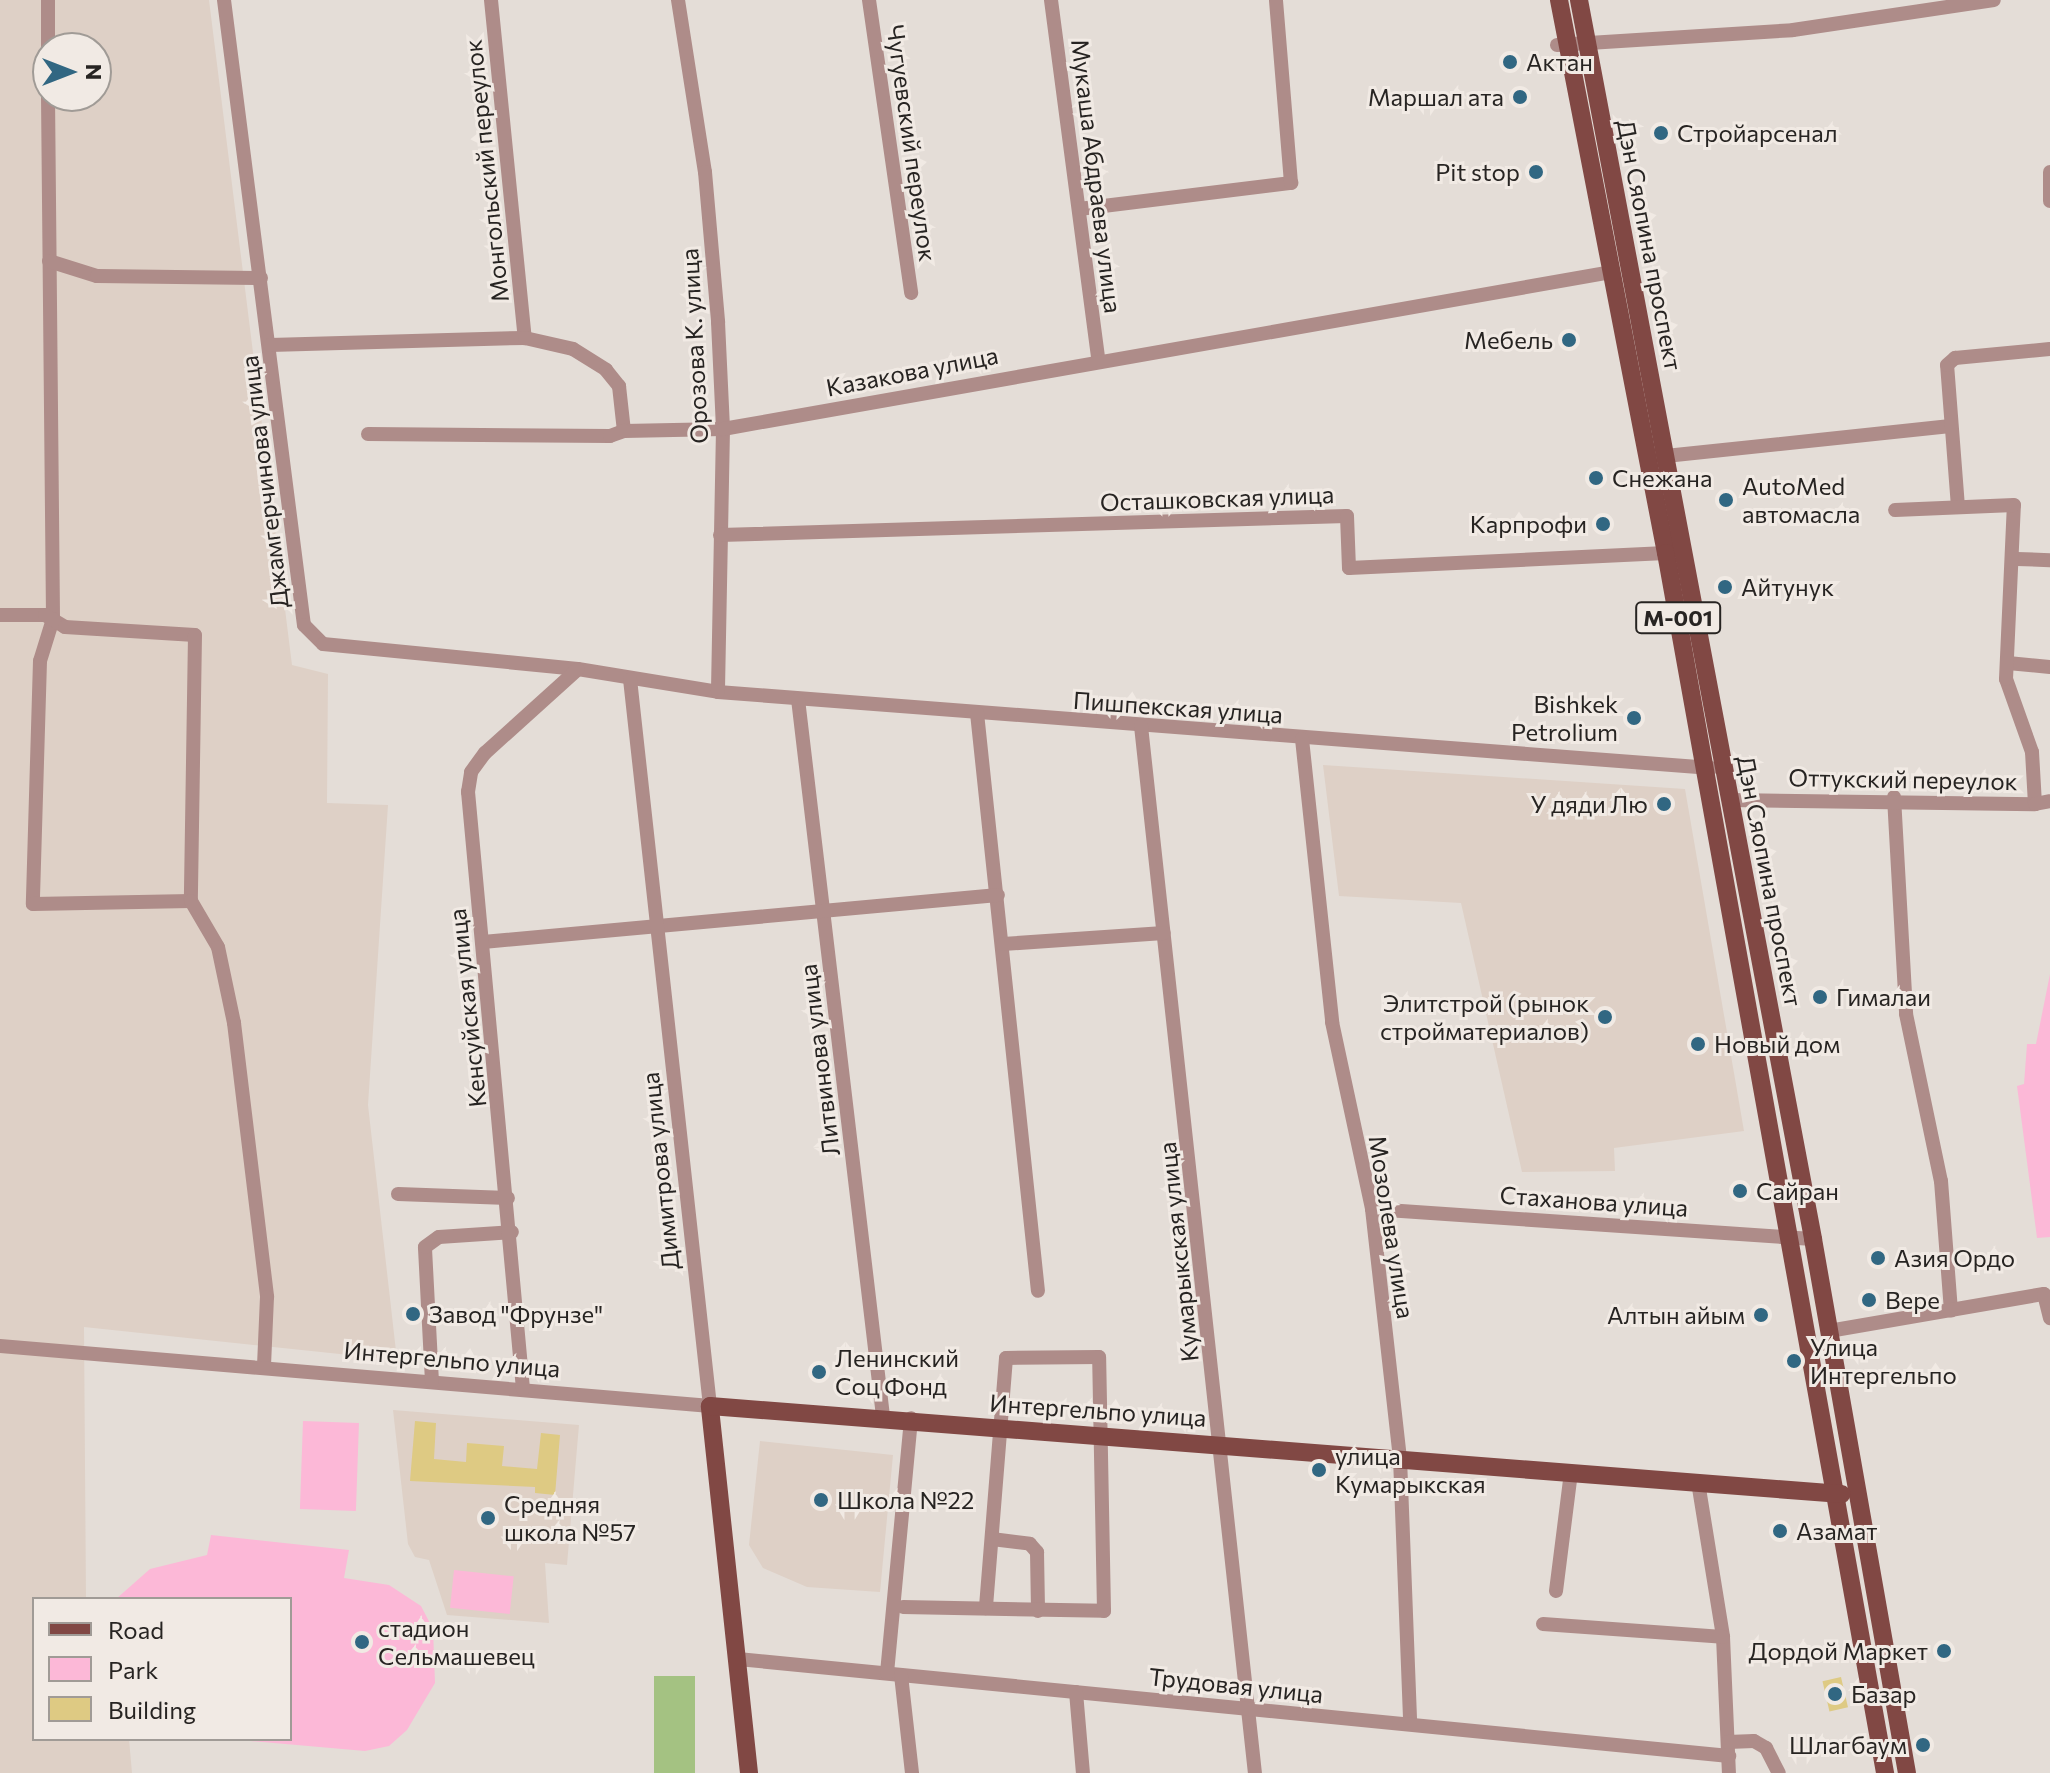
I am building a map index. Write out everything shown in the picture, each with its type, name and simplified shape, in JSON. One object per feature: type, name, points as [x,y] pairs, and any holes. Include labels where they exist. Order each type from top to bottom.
[{"type":"main road","name":"Дэн Сяопина проспект","points":[[1559,0],[1563,47],[1656,457],[1666,553],[1714,768],[1730,800],[1813,1239],[1907,1773]]},
{"type":"main road","name":"Дэн Сяопина проспект","points":[[1579,0],[1656,457],[1714,768],[1833,1494],[1885,1773]]},
{"type":"main road","name":"Интергельпо улица","points":[[710,1406],[911,1418],[1857,1495]]},
{"type":"main road","name":"Димитрова улица","points":[[710,1406],[749,1773]]},
{"type":"street","points":[[48,0],[48,32]]},
{"type":"street","name":"Джамгерчинова улица","points":[[224,0],[304,625],[323,644],[578,669],[630,679]]},
{"type":"street","name":"Монгольский переулок","points":[[491,0],[525,338]]},
{"type":"street","name":"Орозова К. улица","points":[[678,0],[705,172],[723,429],[718,692]]},
{"type":"street","name":"Чугуевский переулок","points":[[869,0],[911,293]]},
{"type":"street","name":"Мукаша Абдраева улица","points":[[1051,0],[1098,358]]},
{"type":"street","points":[[1079,209],[1291,183],[1276,0]]},
{"type":"street","points":[[1563,47],[1793,30],[1994,0]]},
{"type":"street","points":[[48,112],[53,619],[40,661],[33,904],[191,901]]},
{"type":"street","points":[[2049,172],[2050,201]]},
{"type":"street","points":[[49,261],[97,276],[261,278]]},
{"type":"street","name":"Казакова улица","points":[[368,434],[610,436],[624,431],[723,429],[1098,358],[1612,272]]},
{"type":"street","points":[[270,345],[525,338],[573,349],[606,370],[619,386],[624,431]]},
{"type":"street","points":[[1958,507],[1947,365],[1955,358],[2050,349]]},
{"type":"street","points":[[1656,457],[1950,426]]},
{"type":"street","name":"Оттукский переулок","points":[[1730,800],[1894,797],[2045,808],[2032,752],[2009,697],[2008,663],[2017,559],[2014,505],[1895,510]]},
{"type":"street","name":"Осташковская улица","points":[[720,535],[1347,516],[1349,568],[1666,553]]},
{"type":"street","points":[[2017,559],[2050,560]]},
{"type":"street","points":[[0,615],[53,619],[65,627],[195,635],[191,901],[218,947],[234,1023],[267,1297],[264,1367]]},
{"type":"street","points":[[2008,663],[2050,667]]},
{"type":"street","name":"Кенсуйская улица","points":[[523,1389],[471,772],[578,669]]},
{"type":"street","name":"Пишпекская улица","points":[[630,679],[718,692],[798,699],[1714,768]]},
{"type":"street","name":"Димитрова улица","points":[[630,679],[710,1406]]},
{"type":"street","name":"Литвинова улица","points":[[798,699],[883,1416]]},
{"type":"street","points":[[977,713],[1038,1291]]},
{"type":"street","name":"Кумарыкская улица","points":[[1141,726],[1251,1709],[1255,1773]]},
{"type":"street","name":"Мозолева улица","points":[[1302,739],[1332,1022],[1372,1209],[1400,1458],[1410,1724]]},
{"type":"street","points":[[1894,797],[1906,1014],[1941,1181],[1951,1311]]},
{"type":"street","points":[[483,942],[998,895]]},
{"type":"street","points":[[1003,944],[1164,933]]},
{"type":"street","points":[[398,1194],[508,1198]]},
{"type":"street","name":"Стаханова улица","points":[[1372,1209],[1813,1239]]},
{"type":"street","points":[[432,1382],[425,1247],[439,1237],[512,1232]]},
{"type":"street","points":[[1829,1331],[2044,1294],[2050,1318]]},
{"type":"street","name":"Интергельпо улица","points":[[0,1346],[710,1406]]},
{"type":"street","points":[[903,1607],[1098,1613],[1107,1605],[1096,1433],[1099,1357],[1006,1358],[986,1608]]},
{"type":"street","points":[[911,1418],[894,1674],[912,1773]]},
{"type":"street","points":[[1556,1591],[1571,1472]]},
{"type":"street","points":[[1698,1482],[1723,1637],[1729,1773]]},
{"type":"street","points":[[992,1539],[1030,1544],[1037,1552],[1038,1611]]},
{"type":"street","points":[[1543,1624],[1723,1637]]},
{"type":"street","name":"Трудовая улица","points":[[738,1659],[1410,1724],[1729,1749],[1754,1741],[1766,1748],[1779,1773]]},
{"type":"street","points":[[1076,1692],[1083,1773]]},
{"type":"shaded area","points":[[0,0],[209,0],[292,665],[328,674],[327,803],[388,805],[368,1105],[397,1360],[84,1327],[86,1597],[32,1597],[32,1741],[129,1741],[132,1773],[0,1773]]},
{"type":"shaded area","name":"Элитстрой (рынок стройматериалов)","points":[[1323,765],[1685,789],[1744,1131],[1614,1148],[1615,1171],[1522,1172],[1461,903],[1339,896]]},
{"type":"shaded area","name":"Средняя школа №57","points":[[393,1410],[579,1425],[567,1565],[545,1563],[549,1623],[447,1615],[429,1560],[415,1557],[408,1544]]},
{"type":"shaded area","name":"Школа №22","points":[[760,1441],[893,1455],[880,1592],[807,1587],[763,1568],[749,1545]]},
{"type":"shaded area","points":[[654,1676],[695,1676],[695,1773],[654,1773]]},
{"type":"green space","points":[[2050,974],[2050,1237],[2037,1238],[2017,1086],[2024,1084],[2027,1044],[2036,1044]]},
{"type":"green space","points":[[303,1421],[359,1423],[356,1511],[300,1509]]},
{"type":"green space","name":"стадион Сельмашевец","points":[[211,1535],[349,1550],[344,1578],[389,1585],[421,1606],[433,1629],[435,1683],[407,1730],[389,1746],[365,1751],[251,1741],[292,1741],[292,1597],[118,1597],[150,1569],[207,1555]]},
{"type":"green space","points":[[454,1570],[514,1576],[510,1614],[450,1608]]},
{"type":"building","name":"Средняя школа №57","points":[[415,1421],[436,1423],[434,1459],[466,1462],[467,1443],[504,1446],[502,1466],[537,1469],[541,1433],[560,1435],[555,1495],[535,1493],[535,1487],[410,1481]]},
{"type":"building","name":"Базар","points":[[1841,1677],[1848,1707],[1829,1711],[1822,1681]]},
{"type":"place","name":"Актан","points":[[1510,62]]},
{"type":"place","name":"Маршал ата","points":[[1520,97]]},
{"type":"place","name":"Стройарсенал","points":[[1661,133]]},
{"type":"place","name":"Pit stop","points":[[1536,172]]},
{"type":"place","name":"Мебель","points":[[1569,340]]},
{"type":"place","name":"Снежана","points":[[1596,478]]},
{"type":"place","name":"AutoMed автомасла","points":[[1726,500]]},
{"type":"place","name":"Карпрофи","points":[[1603,524]]},
{"type":"place","name":"Айтунук","points":[[1725,587]]},
{"type":"place","name":"Bishkek Petrolium","points":[[1634,718]]},
{"type":"place","name":"У дяди Лю","points":[[1664,804]]},
{"type":"place","name":"Гималаи","points":[[1820,997]]},
{"type":"place","name":"Элитстрой (рынок стройматериалов)","points":[[1605,1017]]},
{"type":"place","name":"Новый дом","points":[[1698,1044]]},
{"type":"place","name":"Сайран","points":[[1740,1191]]},
{"type":"place","name":"Азия Ордо","points":[[1878,1258]]},
{"type":"place","name":"Вере","points":[[1869,1300]]},
{"type":"place","name":"Завод \"Фрунзе\"","points":[[413,1314]]},
{"type":"place","name":"Алтын айым","points":[[1761,1315]]},
{"type":"place","name":"Улица Интергельпо","points":[[1794,1361]]},
{"type":"place","name":"Ленинский Соц Фонд","points":[[819,1372]]},
{"type":"place","name":"улица Кумарыкская","points":[[1319,1470]]},
{"type":"place","name":"Школа №22","points":[[821,1500]]},
{"type":"place","name":"Средняя школа №57","points":[[488,1518]]},
{"type":"place","name":"Азамат","points":[[1780,1531]]},
{"type":"place","name":"стадион Сельмашевец","points":[[362,1642]]},
{"type":"place","name":"Дордой Маркет","points":[[1944,1651]]},
{"type":"place","name":"Базар","points":[[1835,1694]]},
{"type":"place","name":"Шлагбаум","points":[[1923,1745]]}]
